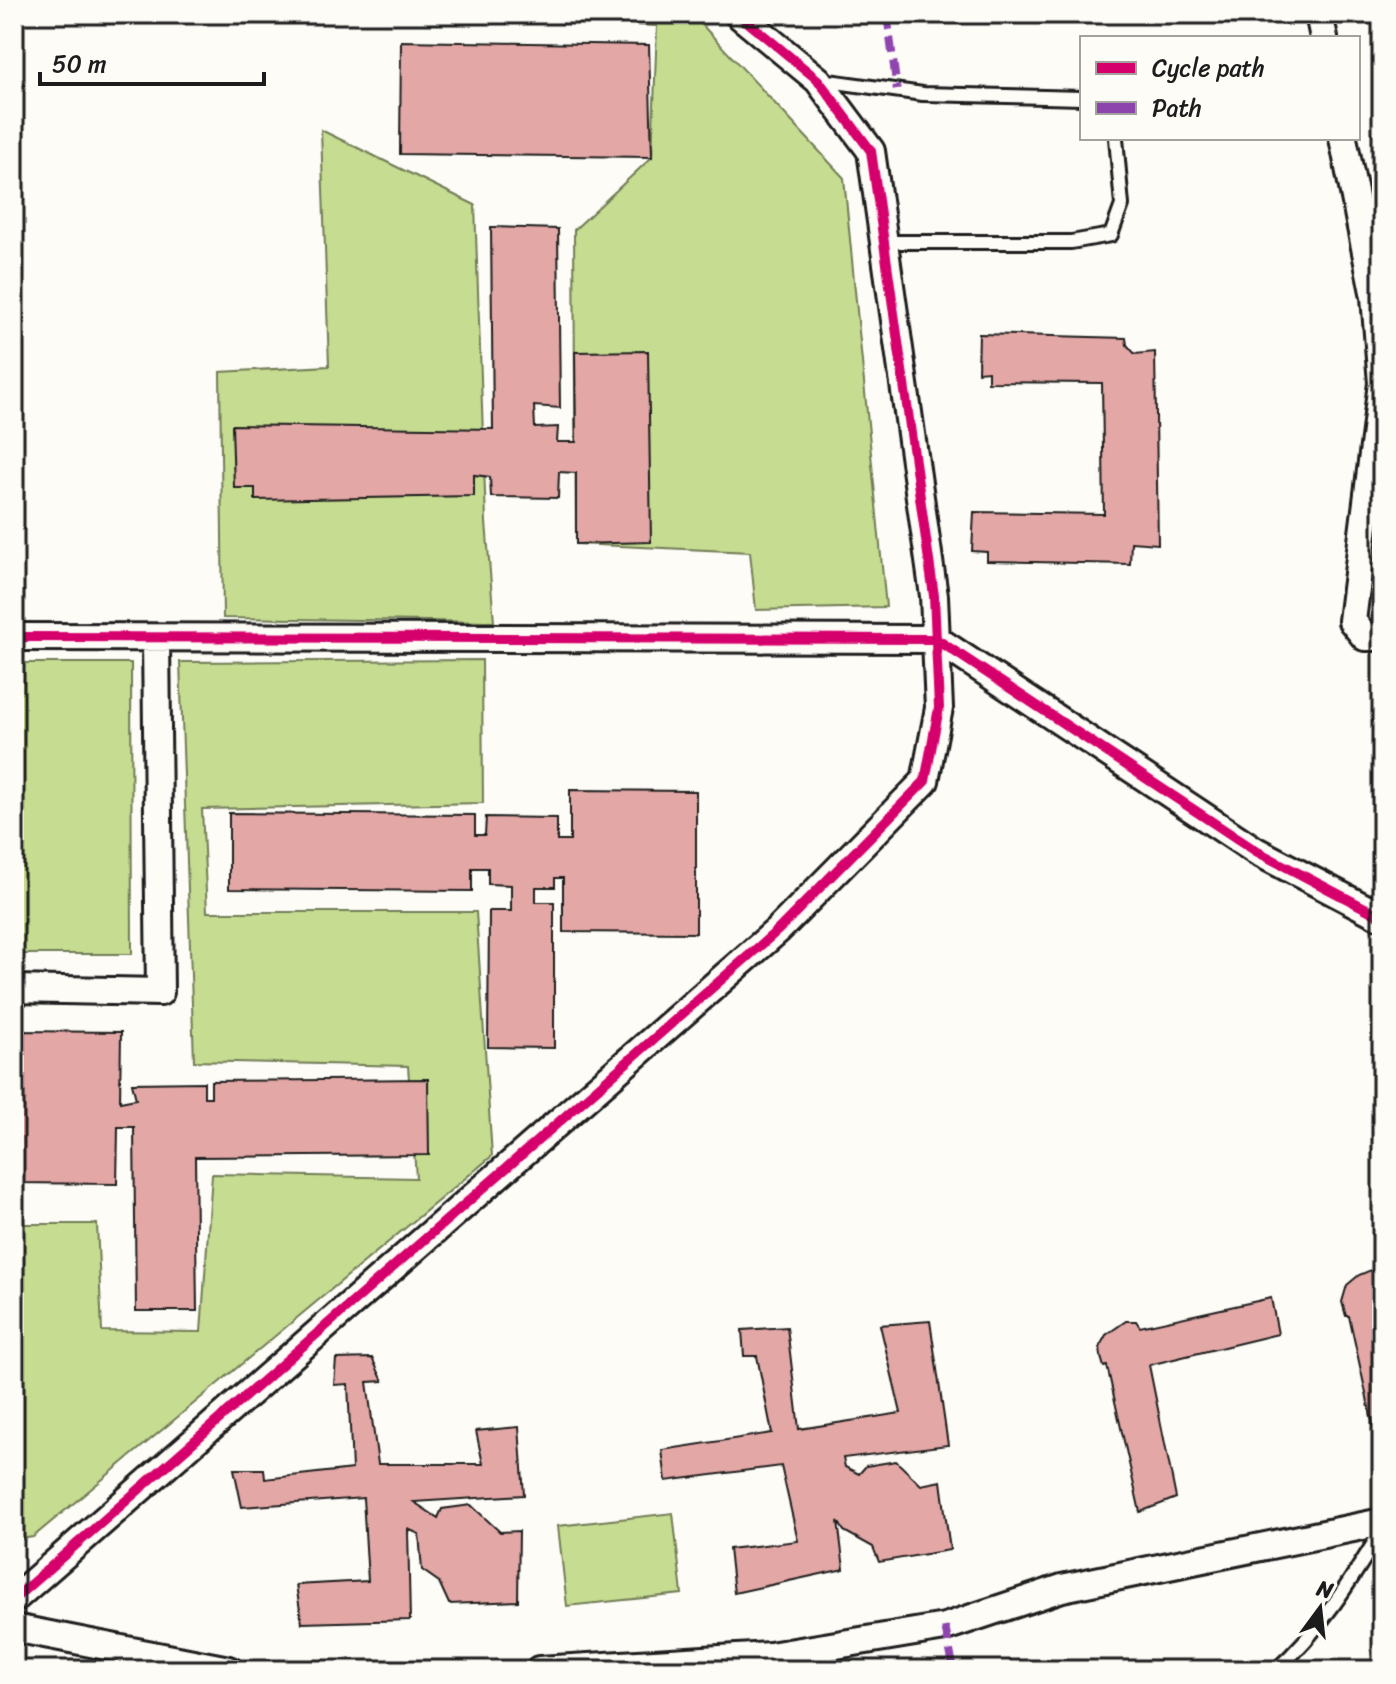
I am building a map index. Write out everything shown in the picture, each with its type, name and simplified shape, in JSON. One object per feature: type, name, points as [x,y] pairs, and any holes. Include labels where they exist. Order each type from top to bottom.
[{"type":"street","points":[[14,1599],[778,930],[925,781],[939,708],[934,596],[871,151],[818,80],[738,14]]},
{"type":"street","points":[[1319,14],[1324,36]]},
{"type":"street","points":[[1343,140],[1375,297],[1382,383],[1352,621],[1365,637],[1382,637]]},
{"type":"street","points":[[14,637],[156,640],[936,639],[1256,851],[1382,917]]},
{"type":"street","points":[[14,989],[160,992],[156,640]]},
{"type":"street","points":[[539,1670],[770,1656],[930,1630],[1062,1588],[1382,1522]]},
{"type":"street","points":[[14,1628],[229,1670]]},
{"type":"lane","points":[[818,80],[923,94],[1080,98]]},
{"type":"lane","points":[[886,242],[1071,242],[1111,235],[1122,205],[1116,140]]},
{"type":"lane","points":[[1276,1670],[1293,1655],[1354,1577],[1382,1530]]},
{"type":"green space","points":[[399,14],[692,14],[844,178],[886,607],[756,610],[750,552],[576,544],[574,230],[652,157],[657,26]]},
{"type":"green space","points":[[321,130],[475,205],[486,522],[494,622],[223,618],[220,372],[329,366]]},
{"type":"green space","points":[[482,660],[483,803],[202,809],[207,912],[476,912],[492,1156],[33,1537],[14,1540],[14,1224],[97,1224],[102,1331],[201,1332],[212,1174],[416,1178],[408,1066],[194,1061],[180,662]]},
{"type":"green space","points":[[14,663],[131,663],[132,954],[14,954]]},
{"type":"green space","points":[[673,1513],[682,1594],[567,1606],[558,1526]]},
{"type":"building","points":[[401,41],[649,45],[652,157],[400,154]]},
{"type":"building","points":[[491,227],[558,229],[560,408],[534,406],[535,428],[558,427],[557,442],[576,442],[575,352],[648,351],[651,542],[576,544],[576,473],[559,472],[558,498],[491,497],[490,477],[474,475],[474,496],[255,500],[255,488],[234,488],[232,425],[493,429]]},
{"type":"building","points":[[979,334],[1126,338],[1127,345],[1135,354],[1155,352],[1158,544],[1131,542],[1130,564],[987,561],[987,552],[972,551],[974,512],[1104,514],[1102,383],[988,382],[988,371],[978,372]]},
{"type":"building","points":[[570,790],[696,791],[696,933],[563,932],[563,878],[555,878],[555,887],[536,887],[536,902],[554,902],[554,1048],[488,1047],[489,911],[511,911],[511,885],[488,884],[488,868],[472,868],[472,891],[229,889],[229,813],[475,815],[475,835],[485,835],[486,817],[557,818],[557,841],[570,841]]},
{"type":"building","points":[[14,1031],[121,1032],[120,1102],[136,1099],[132,1083],[204,1082],[204,1097],[211,1097],[211,1081],[428,1079],[429,1155],[195,1157],[197,1311],[136,1311],[134,1127],[118,1127],[117,1184],[14,1183]]},
{"type":"building","points":[[1371,1270],[1382,1277],[1381,1462],[1349,1316],[1346,1316],[1342,1302],[1347,1285]]},
{"type":"building","points":[[1271,1298],[1278,1334],[1149,1365],[1176,1498],[1140,1512],[1107,1366],[1104,1367],[1101,1357],[1100,1346],[1106,1335],[1126,1321],[1136,1321],[1140,1327]]},
{"type":"building","points":[[930,1321],[948,1445],[843,1458],[845,1467],[859,1474],[866,1466],[896,1461],[921,1485],[941,1481],[950,1550],[879,1562],[873,1547],[844,1531],[838,1521],[844,1569],[734,1593],[729,1549],[798,1541],[781,1466],[666,1481],[662,1450],[772,1433],[757,1356],[744,1356],[742,1330],[787,1327],[799,1429],[901,1413],[880,1325]]},
{"type":"building","points":[[372,1358],[383,1381],[367,1382],[378,1464],[483,1464],[476,1431],[519,1427],[524,1495],[414,1502],[438,1518],[442,1509],[471,1505],[500,1532],[519,1531],[518,1601],[449,1604],[439,1582],[422,1570],[419,1534],[408,1529],[410,1620],[302,1623],[296,1585],[368,1581],[363,1498],[242,1507],[234,1469],[264,1469],[265,1479],[352,1469],[348,1384],[334,1385],[336,1359]]},
{"type":"marked path","points":[[887,14],[897,90]]},
{"type":"marked path","points":[[945,1627],[954,1670]]},
{"type":"marked path","points":[[692,1661],[693,1670]]},
{"type":"cycle path","points":[[14,1599],[778,930],[925,781],[939,708],[934,596],[871,151],[818,80],[738,14]]},
{"type":"cycle path","points":[[14,637],[936,639],[1256,851],[1382,917]]}]
